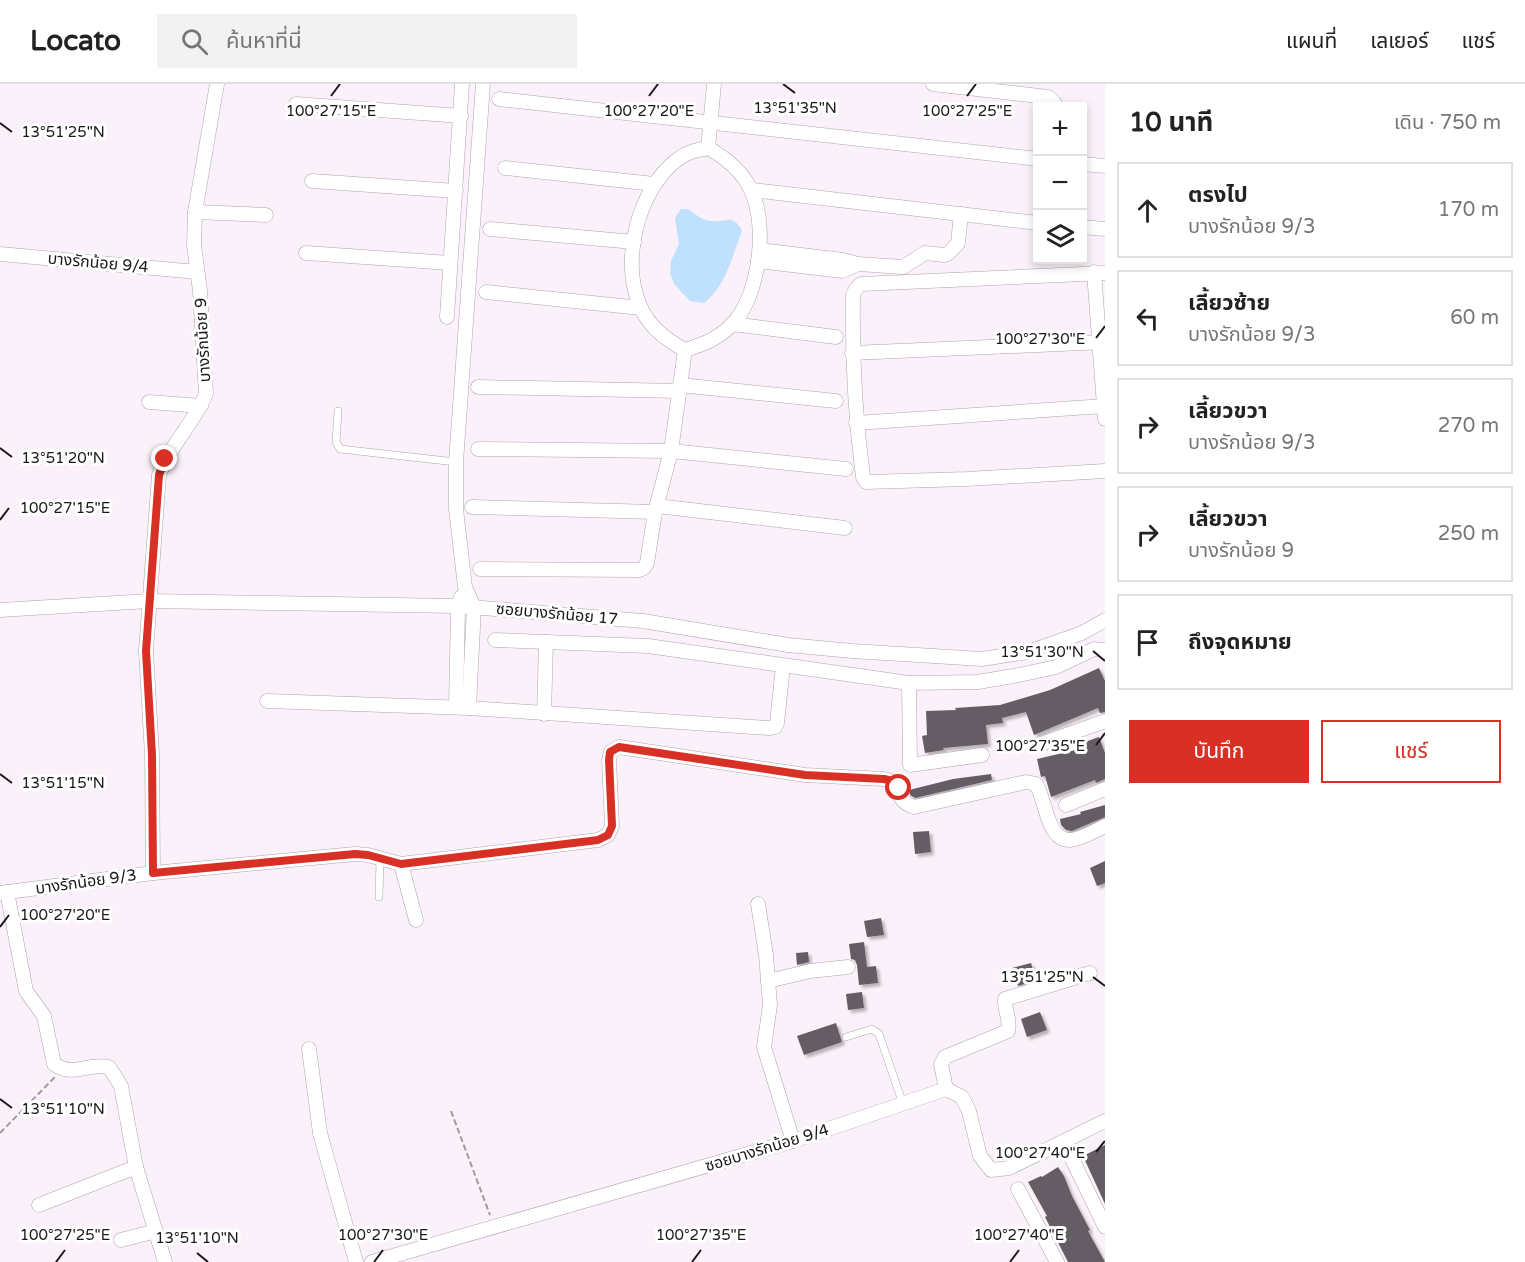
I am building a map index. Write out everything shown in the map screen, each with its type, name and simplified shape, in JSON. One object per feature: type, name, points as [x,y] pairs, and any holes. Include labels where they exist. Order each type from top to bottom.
[{"type":"street","name":"บางรักน้อย 9","points":[[153,873],[152,755],[146,666],[159,475],[165,459],[201,406],[206,394],[200,291],[194,245],[195,212],[217,84]]},
{"type":"street","points":[[447,317],[462,84]]},
{"type":"street","points":[[462,708],[474,607],[465,587],[456,509],[456,462],[483,84]]},
{"type":"street","points":[[708,148],[714,84]]},
{"type":"street","points":[[933,84],[1048,97],[1054,102]]},
{"type":"street","points":[[499,99],[1033,158]]},
{"type":"street","points":[[296,104],[461,116]]},
{"type":"street","points":[[708,148],[737,169],[752,190],[758,217],[759,255],[746,303],[732,324],[718,337],[703,345],[685,350],[670,342],[657,331],[641,308],[636,293],[633,272],[636,226],[654,184],[679,158],[708,148]]},
{"type":"street","points":[[1087,164],[1105,166]]},
{"type":"street","points":[[505,168],[654,184]]},
{"type":"street","points":[[312,181],[456,191]]},
{"type":"street","points":[[752,190],[1033,222]]},
{"type":"street","points":[[195,212],[266,215]]},
{"type":"street","points":[[759,255],[843,260],[858,264],[903,267],[925,253],[949,254],[958,243],[961,214]]},
{"type":"street","points":[[1087,228],[1105,230]]},
{"type":"street","points":[[490,229],[634,242]]},
{"type":"street","points":[[306,253],[450,263]]},
{"type":"street","name":"บางรักน้อย 9/4","points":[[0,254],[196,272]]},
{"type":"street","points":[[856,423],[1104,410],[1099,273],[861,284],[853,295],[852,353],[856,423],[863,477],[866,482],[955,480],[1105,471]]},
{"type":"street","points":[[486,292],[641,308]]},
{"type":"street","points":[[732,324],[836,337]]},
{"type":"street","points":[[852,353],[1103,342]]},
{"type":"street","points":[[480,569],[639,570],[644,568],[671,451],[685,350]]},
{"type":"street","points":[[478,387],[680,388],[836,401]]},
{"type":"street","points":[[149,402],[201,406]]},
{"type":"street","points":[[478,449],[671,451],[846,469]]},
{"type":"street","points":[[472,507],[656,509],[845,528]]},
{"type":"street","points":[[462,708],[458,606],[465,587]]},
{"type":"street","name":"ซอยบางรักน้อย 17","points":[[0,610],[149,601],[458,606],[643,621],[788,645],[982,659],[1028,652],[1082,633],[1105,620]]},
{"type":"street","points":[[495,640],[648,646],[909,683],[978,681],[1019,675],[1056,667],[1094,649],[1105,652]]},
{"type":"street","points":[[544,714],[546,642]]},
{"type":"street","points":[[267,700],[462,708],[775,727],[783,666]]},
{"type":"street","points":[[909,683],[910,765],[982,755]]},
{"type":"street","points":[[1038,746],[1105,721]]},
{"type":"street","name":"บางรักน้อย 9/3","points":[[3,893],[153,873],[355,854],[401,864],[598,840],[608,835],[612,826],[609,760],[610,752],[619,747],[805,775],[884,779],[893,781],[899,788],[899,795],[904,803],[914,807],[1026,782],[1036,784],[1041,792],[1053,832],[1060,839],[1071,840],[1105,826]]},
{"type":"street","points":[[1066,804],[1105,789]]},
{"type":"street","points":[[401,864],[416,920]]},
{"type":"street","points":[[3,893],[26,991],[44,1016],[54,1064],[62,1070],[99,1065],[109,1067],[118,1081],[136,1167],[165,1262]]},
{"type":"street","points":[[758,904],[770,1005],[764,1047],[793,1141]]},
{"type":"street","points":[[768,981],[810,971],[848,967]]},
{"type":"street","points":[[1090,973],[1005,999],[1010,1025],[1008,1031],[945,1057],[942,1064],[946,1089],[962,1097],[969,1111],[980,1156],[991,1170],[1009,1168],[1105,1121]]},
{"type":"street","points":[[309,1049],[320,1133],[356,1262]]},
{"type":"street","name":"ซอยบางรักน้อย 9/4","points":[[372,1262],[793,1141],[946,1089]]},
{"type":"street","points":[[1072,1161],[1105,1227]]},
{"type":"street","points":[[39,1205],[136,1167]]},
{"type":"street","points":[[1018,1189],[1057,1262]]},
{"type":"street","points":[[121,1240],[156,1231]]},
{"type":"lane","points":[[338,411],[336,442],[340,449],[456,462]]},
{"type":"lane","points":[[379,897],[380,860]]},
{"type":"lane","points":[[846,1037],[872,1029],[879,1034],[903,1104]]},
{"type":"path","points":[[0,1133],[62,1070]]},
{"type":"path","points":[[451,1111],[494,1227]]},
{"type":"water","points":[[681,209],[688,209],[708,220],[732,220],[742,230],[723,279],[712,296],[704,303],[690,301],[674,284],[670,273],[671,261],[679,244],[675,218]]},
{"type":"building","points":[[1099,668],[1105,681],[1105,712],[1100,713],[1098,708],[1034,735],[1026,712],[1002,718],[1003,723],[986,725],[988,744],[943,748],[944,750],[925,753],[922,736],[927,735],[926,711],[1000,705],[1050,690]]},
{"type":"building","points":[[1099,737],[1105,753],[1105,779],[1096,783],[1095,780],[1051,797],[1045,776],[1041,777],[1037,759],[1084,748],[1082,743]]},
{"type":"building","points":[[991,774],[992,780],[915,798],[910,795],[909,790],[953,779]]},
{"type":"building","points":[[1105,805],[1105,817],[1072,831],[1066,830],[1061,825],[1060,819]]},
{"type":"building","points":[[929,831],[931,852],[915,854],[913,832]]},
{"type":"building","points":[[1105,861],[1105,883],[1097,886],[1090,868]]},
{"type":"building","points":[[881,918],[884,935],[867,937],[864,921]]},
{"type":"building","points":[[864,942],[867,967],[876,966],[878,983],[859,985],[857,965],[855,960],[851,959],[849,944]]},
{"type":"building","points":[[808,952],[809,962],[797,965],[796,953]]},
{"type":"building","points":[[1031,963],[1036,980],[1018,986],[1012,968]]},
{"type":"building","points":[[862,992],[864,1008],[848,1010],[846,994]]},
{"type":"building","points":[[1040,1012],[1047,1030],[1027,1037],[1021,1019]]},
{"type":"building","points":[[836,1023],[842,1042],[804,1055],[797,1036]]},
{"type":"building","points":[[1105,1145],[1105,1204],[1083,1156]]},
{"type":"building","points":[[1058,1167],[1105,1262],[1068,1262],[1045,1217],[1047,1216],[1028,1182]]},
{"type":"route","points":[[165,459],[159,475],[146,651],[152,755],[153,873],[355,854],[401,864],[598,840],[608,835],[612,826],[609,760],[610,752],[619,747],[805,775],[884,779],[893,781],[899,788]]}]
